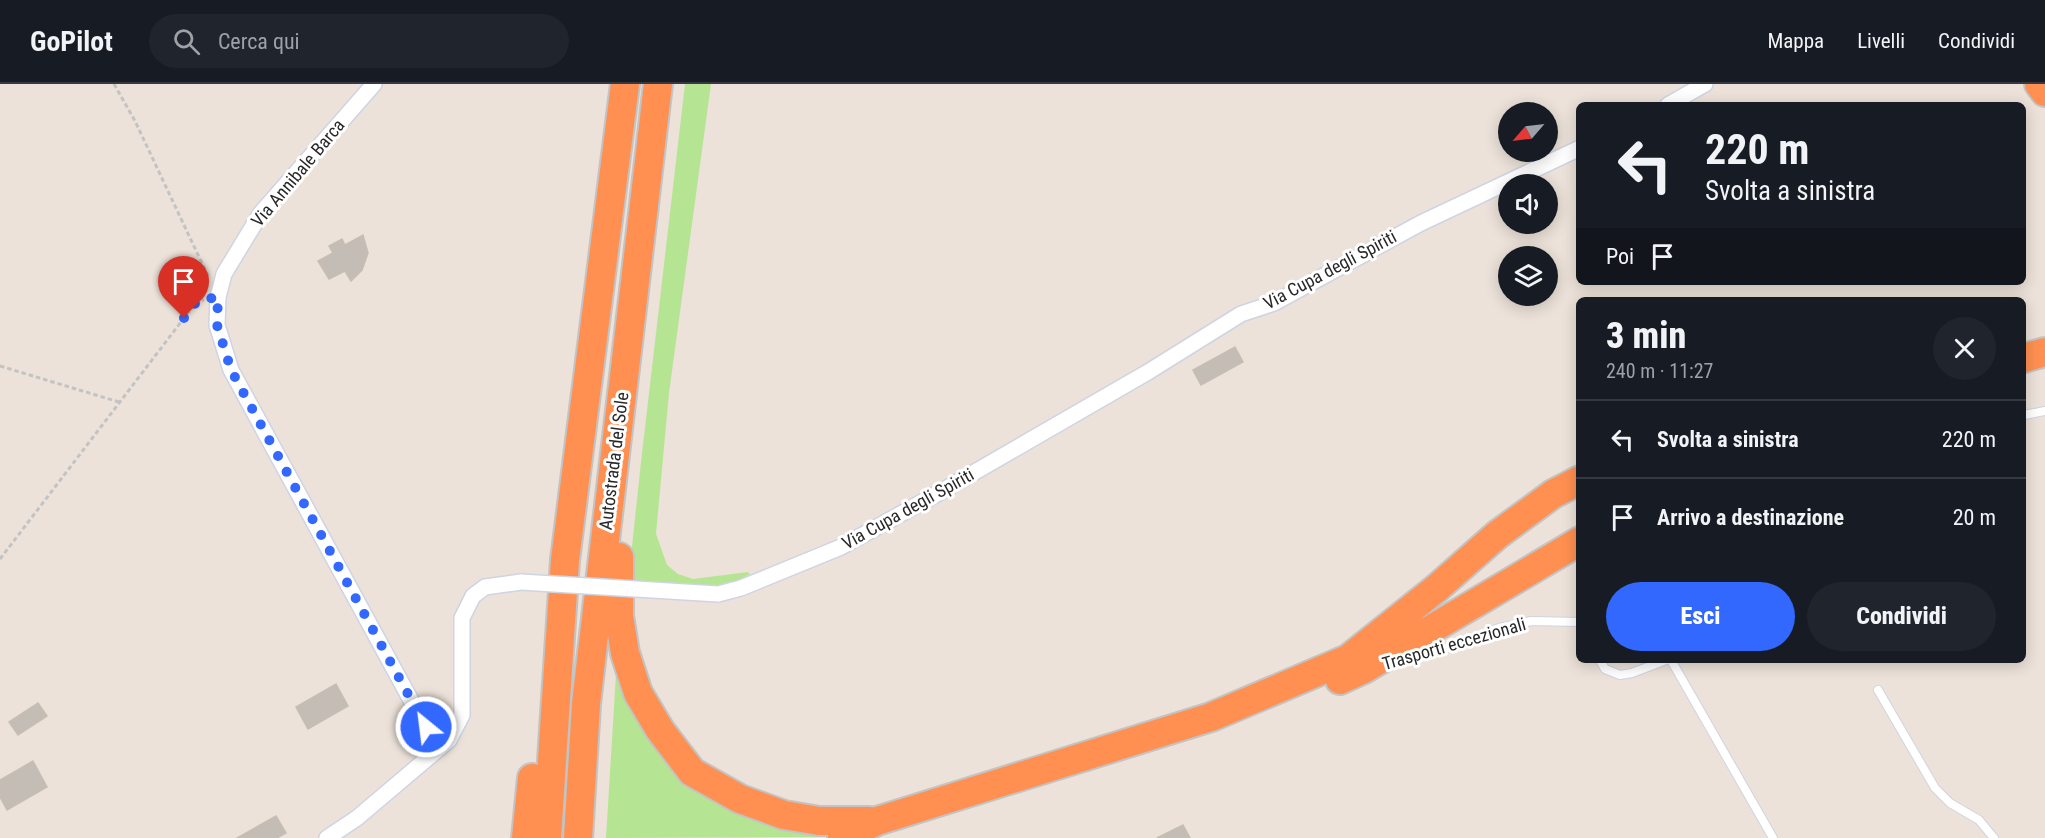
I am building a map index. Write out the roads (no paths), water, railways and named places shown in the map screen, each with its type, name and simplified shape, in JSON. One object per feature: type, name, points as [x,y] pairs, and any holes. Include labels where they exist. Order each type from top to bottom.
[{"type":"highway","name":"Autostrada del Sole","points":[[547,838],[565,560],[625,84]]},
{"type":"highway","name":"Autostrada del Sole","points":[[578,838],[586,704],[658,84]]},
{"type":"highway","points":[[2039,84],[2045,92]]},
{"type":"highway","points":[[2026,339],[2045,334]]},
{"type":"highway","points":[[2026,357],[2045,352]]},
{"type":"highway","points":[[619,423],[619,616],[625,653],[638,693],[660,730],[692,772],[740,799],[784,815],[872,832],[1211,717],[1348,659],[1437,588],[1497,535],[1553,494],[1576,482]]},
{"type":"highway","points":[[842,838],[932,820],[985,801],[1161,754],[1247,723],[1364,669],[1576,543]]},
{"type":"highway","points":[[526,838],[542,687],[565,560]]},
{"type":"street","name":"Via Annibale Barca","points":[[374,84],[261,213],[224,274],[218,297],[217,325],[231,370],[437,748]]},
{"type":"street","points":[[1673,102],[1705,84]]},
{"type":"street","name":"Via Cupa degli Spiriti","points":[[327,838],[357,818],[449,740],[462,716],[462,618],[473,596],[485,586],[521,582],[718,594],[741,588],[841,547],[1148,372],[1241,314],[1274,303],[1421,223],[1576,150]]},
{"type":"lane","points":[[2026,415],[2045,411]]},
{"type":"lane","name":"Trasporti eccezionali","points":[[1364,669],[1447,648],[1509,625],[1531,621],[1576,622]]},
{"type":"lane","points":[[1602,663],[1605,669],[1620,675],[1658,663]]},
{"type":"lane","points":[[1673,663],[1773,838]]},
{"type":"lane","points":[[1878,690],[1935,788],[1950,803],[1979,820],[1994,838]]}]
